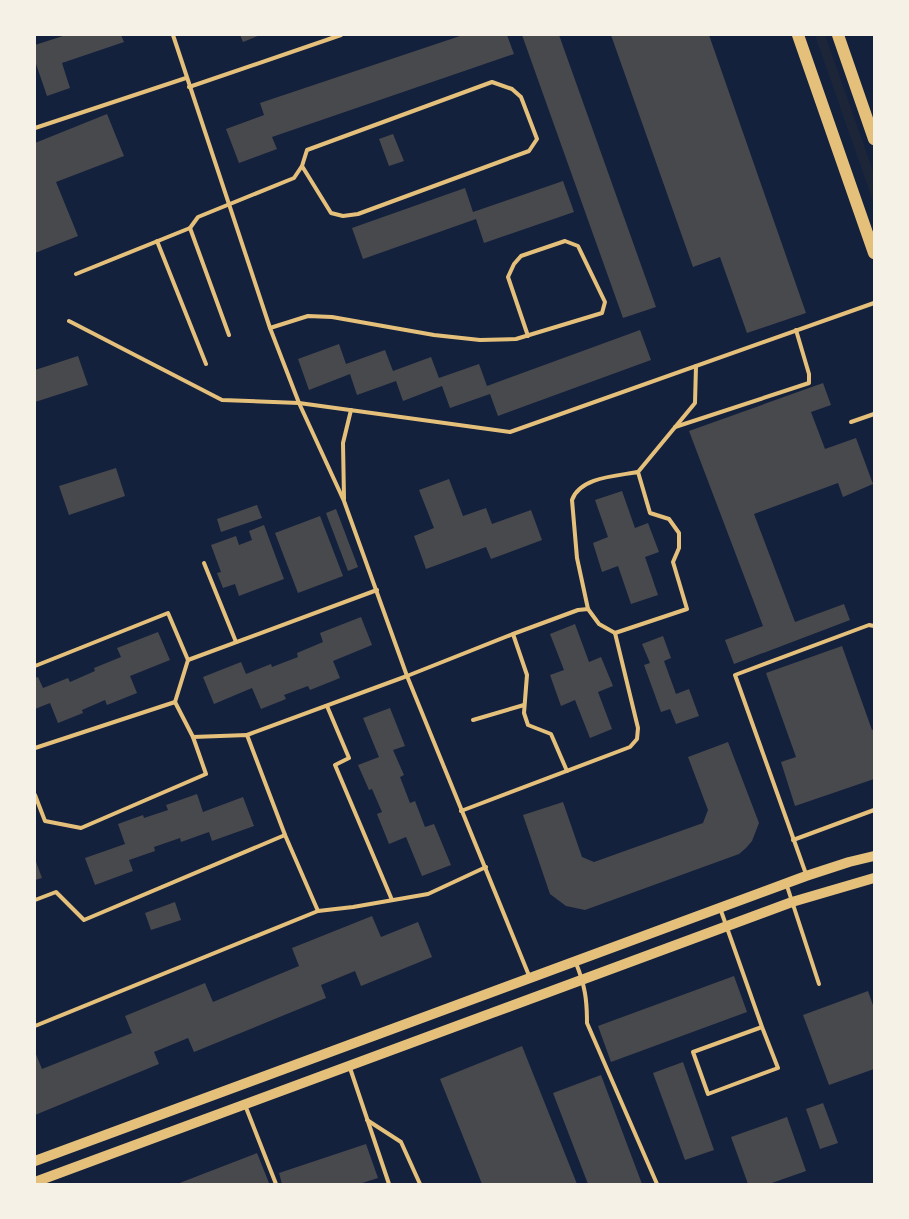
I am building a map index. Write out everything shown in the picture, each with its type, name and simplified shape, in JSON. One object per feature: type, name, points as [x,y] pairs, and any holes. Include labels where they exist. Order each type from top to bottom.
[{"type":"main road","points":[[798,35],[874,251]]},
{"type":"main road","points":[[838,35],[874,139]]},
{"type":"main road","points":[[35,1161],[786,883],[849,862],[874,856]]},
{"type":"main road","points":[[35,1182],[792,902],[874,878]]},
{"type":"lane","points":[[173,35],[270,328],[299,403],[344,501],[407,676],[530,978]]},
{"type":"lane","points":[[190,87],[341,35]]},
{"type":"lane","points":[[35,128],[186,78]]},
{"type":"lane","points":[[76,274],[190,228],[198,216],[294,178],[302,166],[307,150],[492,82],[512,89],[521,97],[536,139],[530,152],[358,214],[343,216],[331,213],[302,166]]},
{"type":"lane","points":[[190,228],[229,335]]},
{"type":"lane","points":[[157,241],[206,364]]},
{"type":"lane","points":[[270,328],[308,316],[332,317],[434,335],[480,340],[516,339],[528,336],[602,313],[605,302],[578,246],[565,242],[521,256],[514,264],[508,277],[528,336]]},
{"type":"lane","points":[[69,321],[222,400],[299,403],[510,432],[874,303]]},
{"type":"lane","points":[[675,427],[809,383],[809,374],[796,330]]},
{"type":"lane","points":[[461,811],[630,747],[637,740],[638,728],[615,633],[599,624],[588,608],[577,558],[572,500],[575,491],[591,482],[638,472],[695,403],[696,366]]},
{"type":"lane","points":[[344,501],[343,443],[350,410]]},
{"type":"lane","points":[[851,422],[874,414]]},
{"type":"lane","points":[[615,633],[688,609],[673,562],[679,548],[679,533],[669,519],[650,513],[638,472]]},
{"type":"lane","points":[[204,563],[236,642]]},
{"type":"lane","points":[[188,660],[377,590]]},
{"type":"lane","points":[[193,737],[247,735],[407,676],[513,634],[588,608]]},
{"type":"lane","points":[[35,666],[168,613],[188,660],[175,702],[193,737],[206,774],[81,828],[45,821],[35,795]]},
{"type":"lane","points":[[806,876],[735,675],[869,625],[874,626]]},
{"type":"lane","points":[[513,634],[528,675],[524,705],[524,713],[528,725],[551,734],[567,771]]},
{"type":"lane","points":[[35,748],[175,702]]},
{"type":"lane","points":[[473,720],[524,705]]},
{"type":"lane","points":[[327,706],[349,758],[335,765],[392,900]]},
{"type":"lane","points":[[247,735],[285,835],[318,911]]},
{"type":"lane","points":[[793,840],[874,810]]},
{"type":"lane","points":[[35,900],[56,892],[84,920],[285,835]]},
{"type":"lane","points":[[35,1026],[318,911],[353,908],[428,894],[486,867]]},
{"type":"lane","points":[[786,883],[819,984]]},
{"type":"lane","points":[[720,908],[778,1068],[708,1094],[692,1052],[762,1027]]},
{"type":"lane","points":[[576,961],[588,999],[587,1023],[657,1184]]},
{"type":"lane","points":[[350,1066],[389,1184]]},
{"type":"lane","points":[[244,1105],[276,1184]]},
{"type":"lane","points":[[367,1120],[401,1142],[420,1184]]},
{"type":"shaded area","points":[[815,35],[825,35],[874,174],[874,204]]},
{"type":"building","points":[[66,35],[121,35],[124,42],[62,63],[70,88],[47,96],[35,61],[35,45]]},
{"type":"building","points":[[240,35],[260,35],[243,42]]},
{"type":"building","points":[[463,35],[507,35],[514,54],[272,137],[277,149],[239,163],[226,129],[264,115],[260,103]]},
{"type":"building","points":[[522,35],[559,35],[656,307],[623,318]]},
{"type":"building","points":[[611,35],[709,35],[806,313],[747,333],[720,257],[693,267]]},
{"type":"building","points":[[107,114],[124,156],[56,182],[78,236],[35,253],[35,143]]},
{"type":"building","points":[[393,134],[404,161],[389,166],[379,139]]},
{"type":"building","points":[[563,181],[574,212],[484,243],[476,219],[363,259],[352,228],[465,188],[473,212]]},
{"type":"building","points":[[640,330],[651,360],[498,416],[490,394],[450,408],[442,386],[403,401],[396,381],[357,395],[350,374],[309,390],[298,359],[339,344],[346,364],[385,350],[393,371],[431,357],[439,378],[479,364],[487,386]]},
{"type":"building","points":[[78,356],[88,385],[35,402],[35,370]]},
{"type":"building","points":[[823,383],[831,405],[811,412],[825,449],[856,438],[873,484],[843,497],[838,483],[754,514],[795,622],[844,604],[850,620],[734,664],[725,640],[763,626],[689,431]]},
{"type":"building","points":[[116,468],[125,496],[69,515],[59,486]]},
{"type":"building","points":[[449,479],[463,516],[486,508],[492,524],[531,510],[542,540],[491,559],[486,547],[426,569],[414,536],[434,528],[419,490]]},
{"type":"building","points":[[622,491],[635,528],[648,523],[659,552],[645,557],[658,595],[631,604],[618,566],[602,572],[593,543],[608,537],[595,500]]},
{"type":"building","points":[[257,505],[262,518],[221,532],[217,519]]},
{"type":"building","points":[[336,509],[358,567],[348,571],[326,513]]},
{"type":"building","points":[[320,516],[343,576],[298,593],[275,533]]},
{"type":"building","points":[[264,525],[284,579],[239,596],[235,584],[223,588],[217,573],[221,572],[211,545],[236,536],[239,545],[252,540],[249,531]]},
{"type":"building","points":[[361,617],[372,645],[333,661],[340,678],[310,690],[308,686],[284,695],[286,699],[261,709],[252,688],[214,704],[203,677],[241,662],[246,674],[271,664],[272,667],[298,657],[297,653],[323,642],[320,633]]},
{"type":"building","points":[[575,624],[589,662],[601,657],[613,686],[598,692],[612,729],[590,738],[575,700],[561,706],[550,675],[564,670],[550,634]]},
{"type":"building","points":[[158,632],[170,660],[130,676],[137,693],[107,705],[105,700],[82,710],[83,713],[58,723],[50,703],[35,709],[35,678],[38,677],[43,688],[68,678],[70,682],[95,671],[94,668],[121,657],[117,648]]},
{"type":"building","points":[[663,636],[671,658],[664,661],[676,694],[689,689],[699,716],[676,724],[670,709],[661,712],[644,665],[650,663],[642,644]]},
{"type":"building","points":[[842,646],[872,730],[874,729],[874,779],[795,806],[781,762],[796,757],[766,673]]},
{"type":"building","points":[[390,708],[405,746],[393,750],[404,775],[400,777],[410,803],[415,801],[425,827],[434,824],[451,865],[422,876],[406,837],[389,844],[377,814],[382,812],[372,789],[369,790],[358,765],[379,757],[363,718]]},
{"type":"building","points":[[728,742],[759,823],[752,841],[739,854],[585,910],[566,906],[550,894],[523,815],[563,802],[582,857],[594,862],[703,823],[708,810],[688,757]]},
{"type":"building","points":[[197,794],[203,812],[243,797],[254,826],[212,841],[209,832],[181,842],[180,838],[154,847],[155,851],[129,860],[133,871],[95,885],[85,858],[125,844],[118,824],[143,815],[144,818],[168,810],[166,805]]},
{"type":"building","points":[[35,859],[42,878],[35,880]]},
{"type":"building","points":[[175,902],[181,920],[151,930],[145,913]]},
{"type":"building","points":[[372,916],[381,937],[418,922],[432,957],[361,986],[355,971],[321,985],[326,998],[194,1052],[188,1038],[154,1052],[159,1064],[35,1115],[35,1052],[42,1069],[132,1033],[125,1016],[205,983],[213,1002],[299,966],[292,948]]},
{"type":"building","points":[[734,976],[747,1012],[611,1062],[598,1026]]},
{"type":"building","points":[[868,991],[874,1008],[874,1069],[829,1085],[803,1015]]},
{"type":"building","points":[[522,1046],[577,1184],[482,1184],[440,1079]]},
{"type":"building","points":[[683,1062],[714,1150],[685,1160],[653,1073]]},
{"type":"building","points":[[601,1075],[642,1184],[588,1184],[553,1093]]},
{"type":"building","points":[[823,1103],[838,1143],[820,1149],[806,1109]]},
{"type":"building","points":[[787,1117],[806,1171],[769,1184],[748,1184],[731,1137]]},
{"type":"building","points":[[366,1144],[378,1178],[359,1184],[282,1184],[279,1173]]},
{"type":"building","points":[[257,1153],[269,1183],[177,1184]]}]
